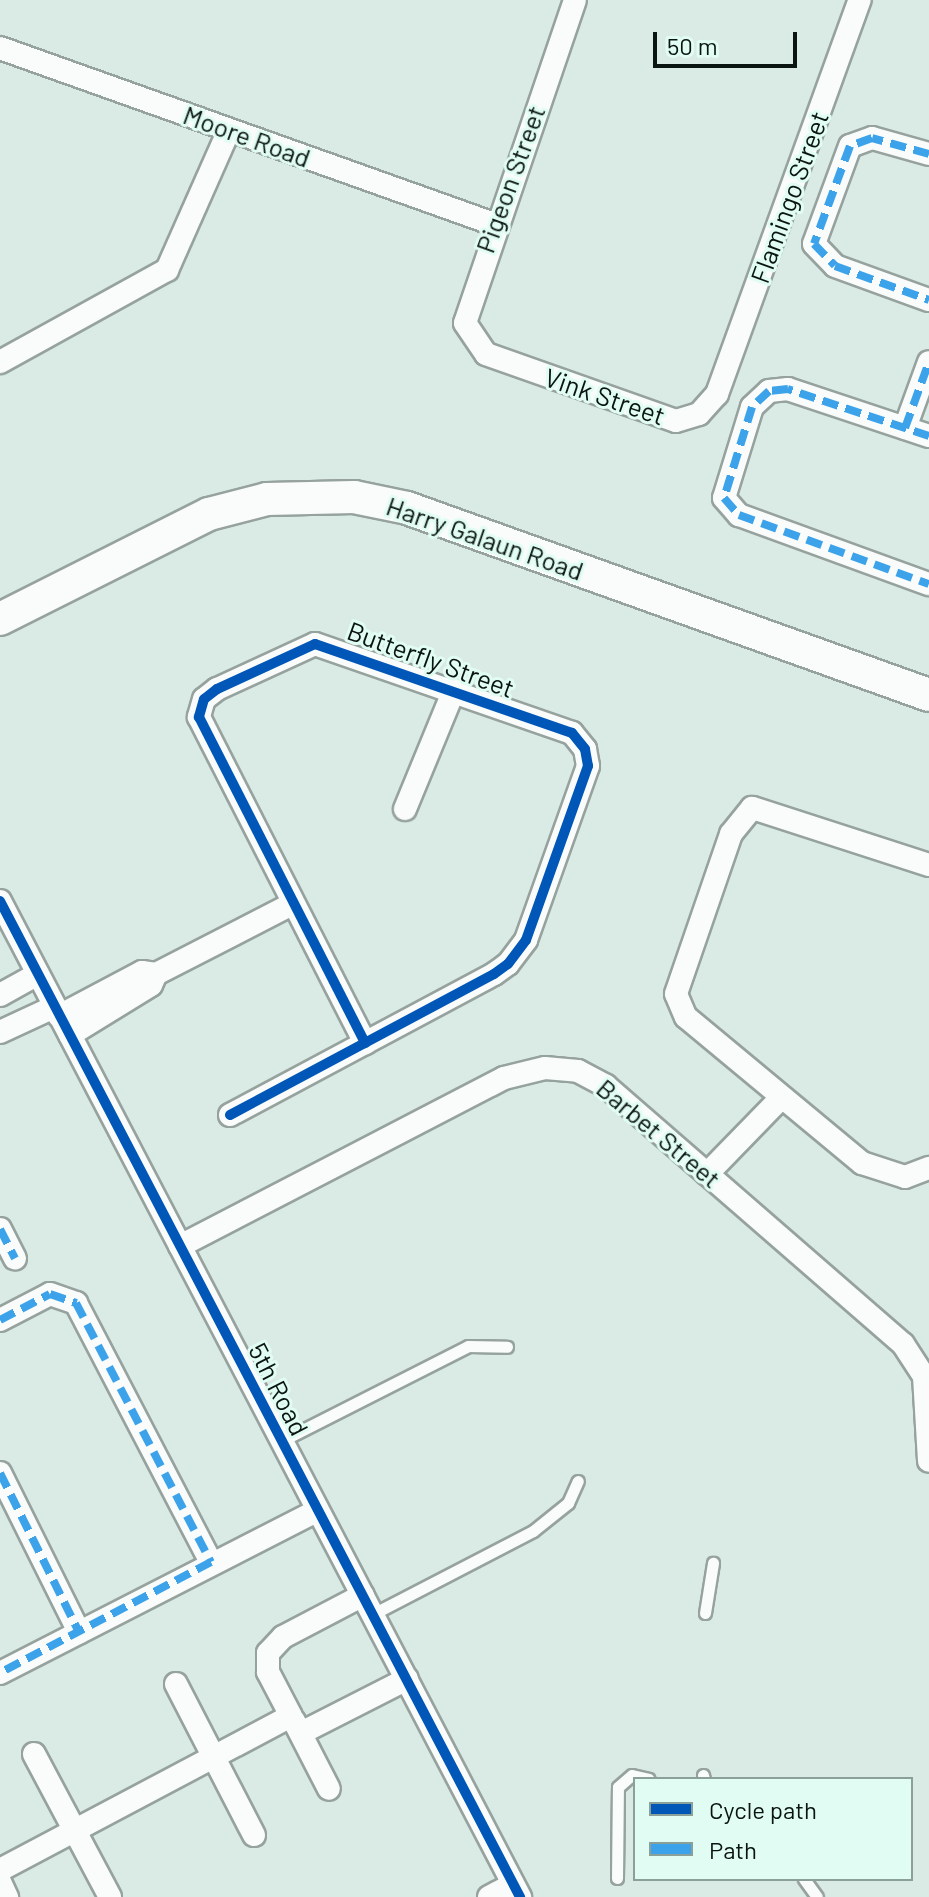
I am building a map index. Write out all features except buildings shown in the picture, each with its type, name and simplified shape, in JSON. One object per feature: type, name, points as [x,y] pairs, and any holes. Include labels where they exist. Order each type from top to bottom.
[{"type":"main road","name":"Harry Galaun Road","points":[[0,619],[209,514],[267,499],[354,497],[407,508],[929,695]]},
{"type":"street","name":"Pigeon Street","points":[[486,354],[467,333],[464,310],[575,0]]},
{"type":"street","name":"Flamingo Street","points":[[717,394],[860,0]]},
{"type":"street","name":"Moore Road","points":[[0,48],[494,224]]},
{"type":"street","points":[[0,362],[167,270],[229,130]]},
{"type":"street","points":[[929,154],[872,138],[850,146],[814,244],[835,266],[929,300]]},
{"type":"street","name":"Vink Street","points":[[486,354],[664,419],[699,414],[717,394]]},
{"type":"street","points":[[905,428],[929,362]]},
{"type":"street","points":[[929,436],[788,389],[769,391],[752,407],[724,498],[739,515],[929,584]]},
{"type":"street","name":"Butterfly Street","points":[[230,1115],[365,1043],[494,974],[519,953],[588,766],[585,749],[572,733],[315,644],[289,651],[204,699],[199,717],[206,738],[365,1043]]},
{"type":"street","points":[[405,809],[454,690]]},
{"type":"street","points":[[929,865],[764,808],[752,808],[737,821],[677,986],[677,1002],[779,1100],[876,1170],[905,1177],[929,1168]]},
{"type":"street","name":"5th Road","points":[[0,901],[516,1890]]},
{"type":"street","points":[[0,1032],[61,1019],[142,972],[156,974],[292,904]]},
{"type":"street","points":[[0,995],[38,974]]},
{"type":"street","name":"Barbet Street","points":[[180,1246],[504,1078],[545,1068],[578,1071],[606,1086],[903,1344],[925,1368],[929,1461]]},
{"type":"street","points":[[707,1174],[779,1100]]},
{"type":"street","points":[[0,1229],[15,1258]]},
{"type":"street","points":[[0,1320],[50,1294],[76,1303],[211,1562]]},
{"type":"street","points":[[0,1473],[79,1632]]},
{"type":"street","points":[[0,1673],[211,1562],[317,1511]]},
{"type":"street","points":[[329,1789],[268,1672],[268,1653],[283,1637],[368,1605]]},
{"type":"street","points":[[0,1870],[214,1758],[407,1679]]},
{"type":"street","points":[[176,1684],[254,1835]]},
{"type":"street","points":[[34,1754],[110,1897]]},
{"type":"street","points":[[0,1882],[7,1897]]},
{"type":"street","points":[[489,1897],[516,1890]]},
{"type":"lane","points":[[281,1441],[468,1346],[507,1347]]},
{"type":"lane","points":[[368,1605],[533,1531],[568,1503],[578,1481]]},
{"type":"lane","points":[[705,1613],[713,1563]]},
{"type":"lane","points":[[617,1878],[618,1787],[632,1775],[640,1777]]},
{"type":"marked path","points":[[929,154],[872,138],[850,146],[814,244],[835,266],[929,300]]},
{"type":"marked path","points":[[905,428],[929,362]]},
{"type":"marked path","points":[[929,436],[788,389],[769,391],[752,407],[724,498],[739,515],[929,584]]},
{"type":"marked path","points":[[0,1229],[15,1258]]},
{"type":"marked path","points":[[0,1320],[50,1294],[76,1303],[211,1562],[0,1673]]},
{"type":"marked path","points":[[0,1473],[79,1632]]},
{"type":"cycle path","points":[[230,1115],[494,974],[508,964],[526,940],[588,766],[585,749],[572,733],[315,644],[217,689],[204,699],[199,717],[365,1043]]},
{"type":"cycle path","points":[[0,901],[520,1897]]}]
